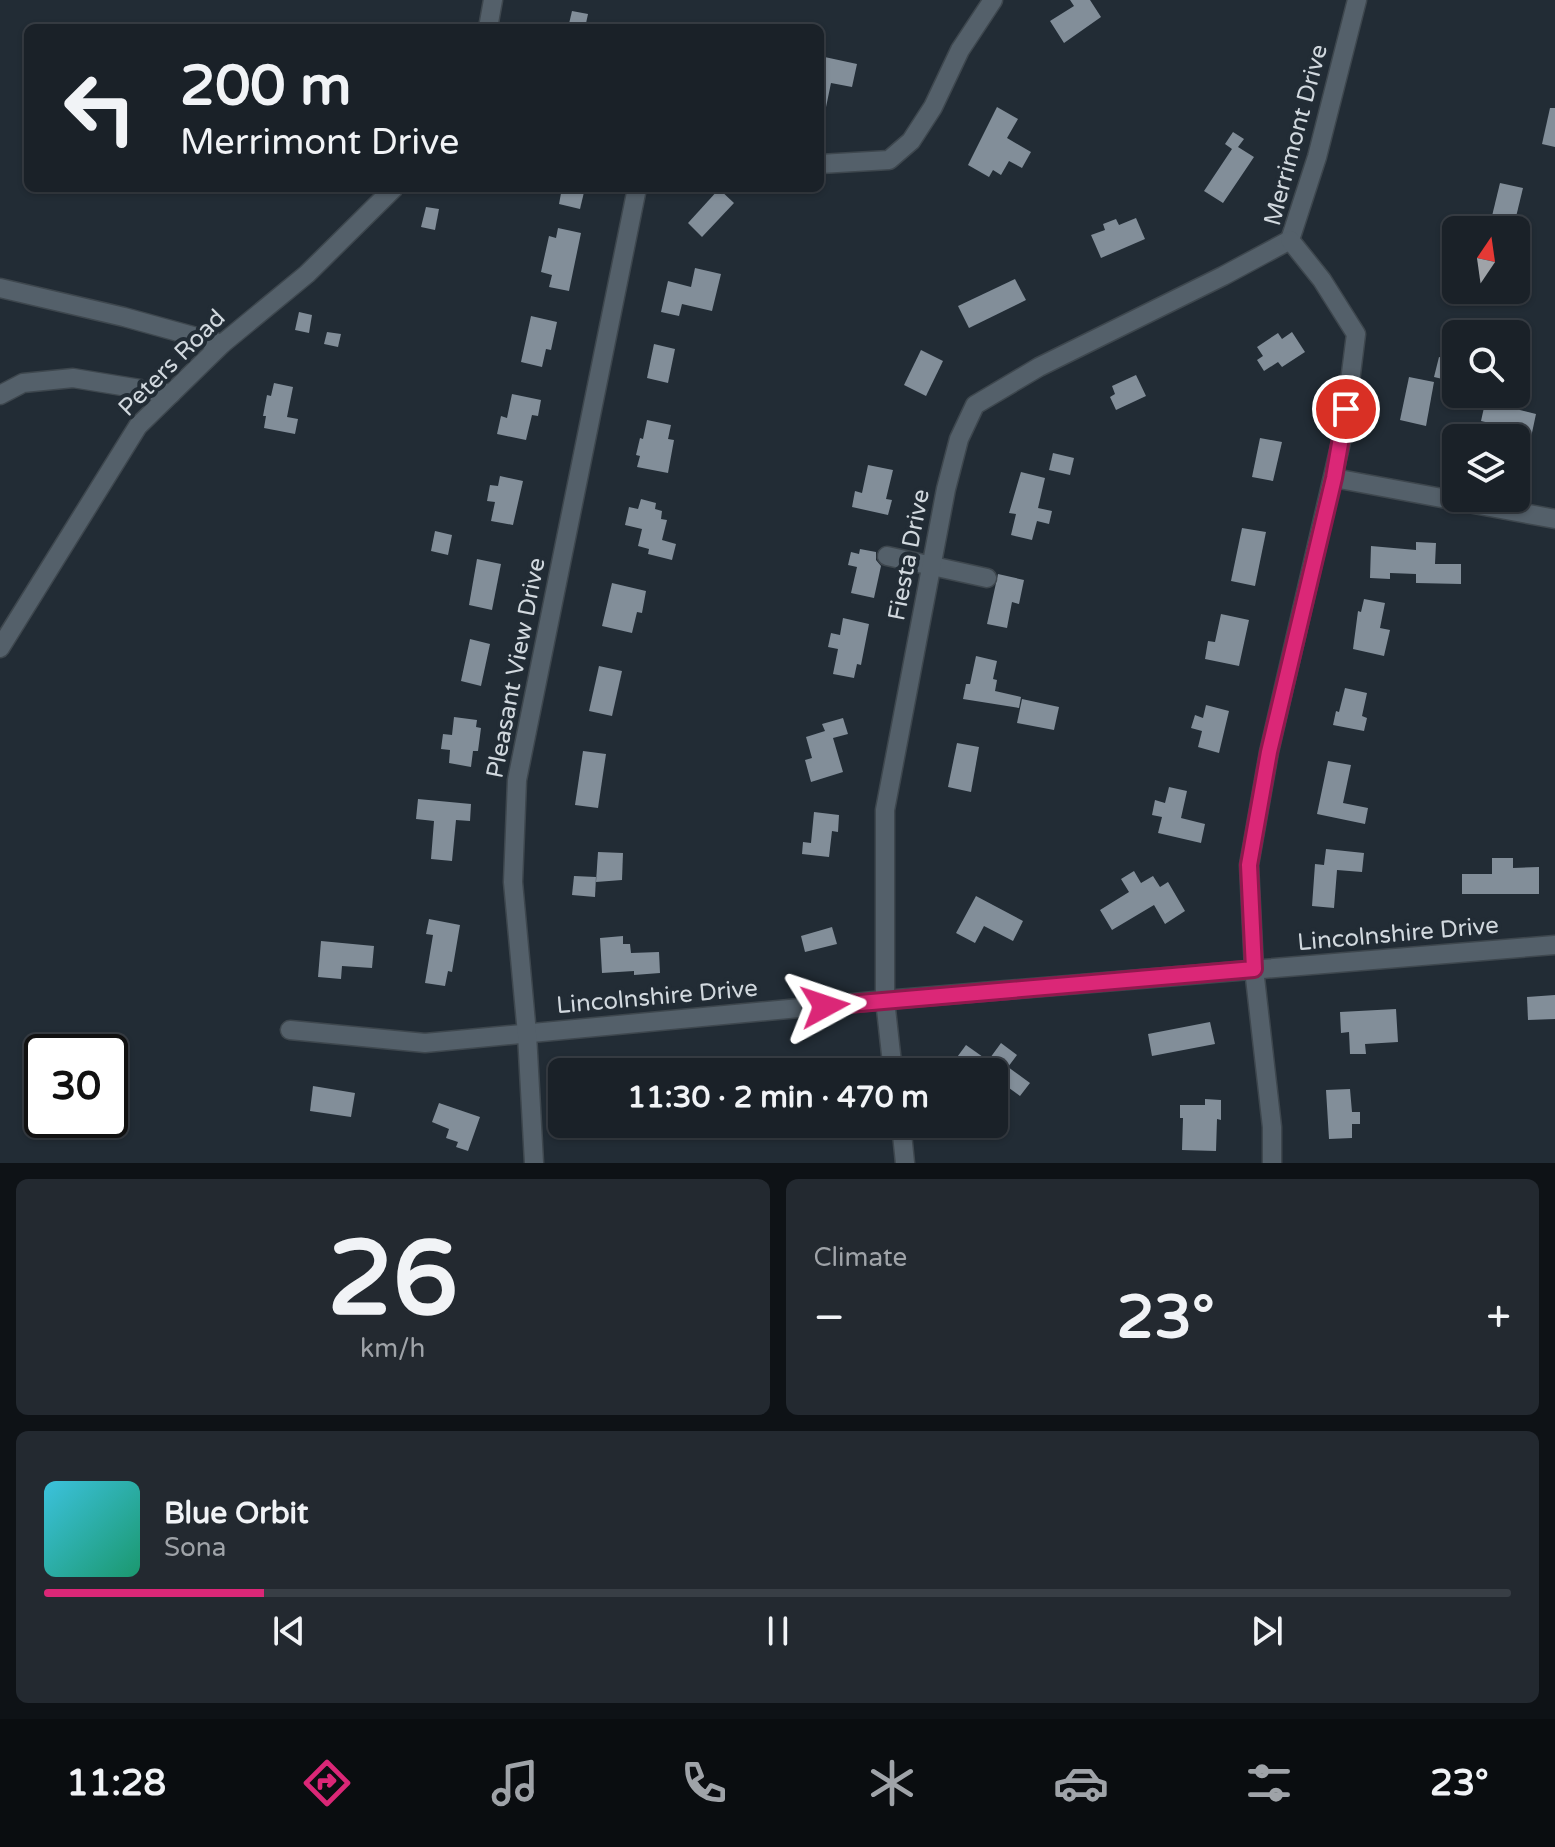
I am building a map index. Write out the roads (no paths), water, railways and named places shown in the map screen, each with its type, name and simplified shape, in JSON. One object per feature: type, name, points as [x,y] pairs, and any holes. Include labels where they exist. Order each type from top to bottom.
[{"type":"street","points":[[489,24],[493,0]]},
{"type":"street","points":[[824,164],[889,160],[911,141],[933,107],[960,50],[993,0]]},
{"type":"street","name":"Merrimont Drive","points":[[1272,1163],[1272,1127],[1254,969],[1249,865],[1269,752],[1344,429],[1356,334],[1322,280],[1290,240],[1317,157],[1357,0]]},
{"type":"street","name":"Peters Road","points":[[0,648],[138,426],[222,344],[307,274],[390,192]]},
{"type":"street","name":"Pleasant View Drive","points":[[534,1163],[527,1034],[513,882],[517,780],[636,192]]},
{"type":"street","name":"Fiesta Drive","points":[[891,1058],[885,1000],[885,810],[946,489],[959,439],[975,405],[1039,367],[1290,240]]},
{"type":"street","points":[[0,288],[222,344]]},
{"type":"street","points":[[0,395],[23,383],[73,378],[171,394]]},
{"type":"street","points":[[1334,478],[1555,519]]},
{"type":"street","points":[[887,556],[987,578]]},
{"type":"street","name":"Lincolnshire Drive","points":[[290,1030],[425,1043],[885,1000],[1555,945]]},
{"type":"street","points":[[902,1138],[905,1163]]}]
